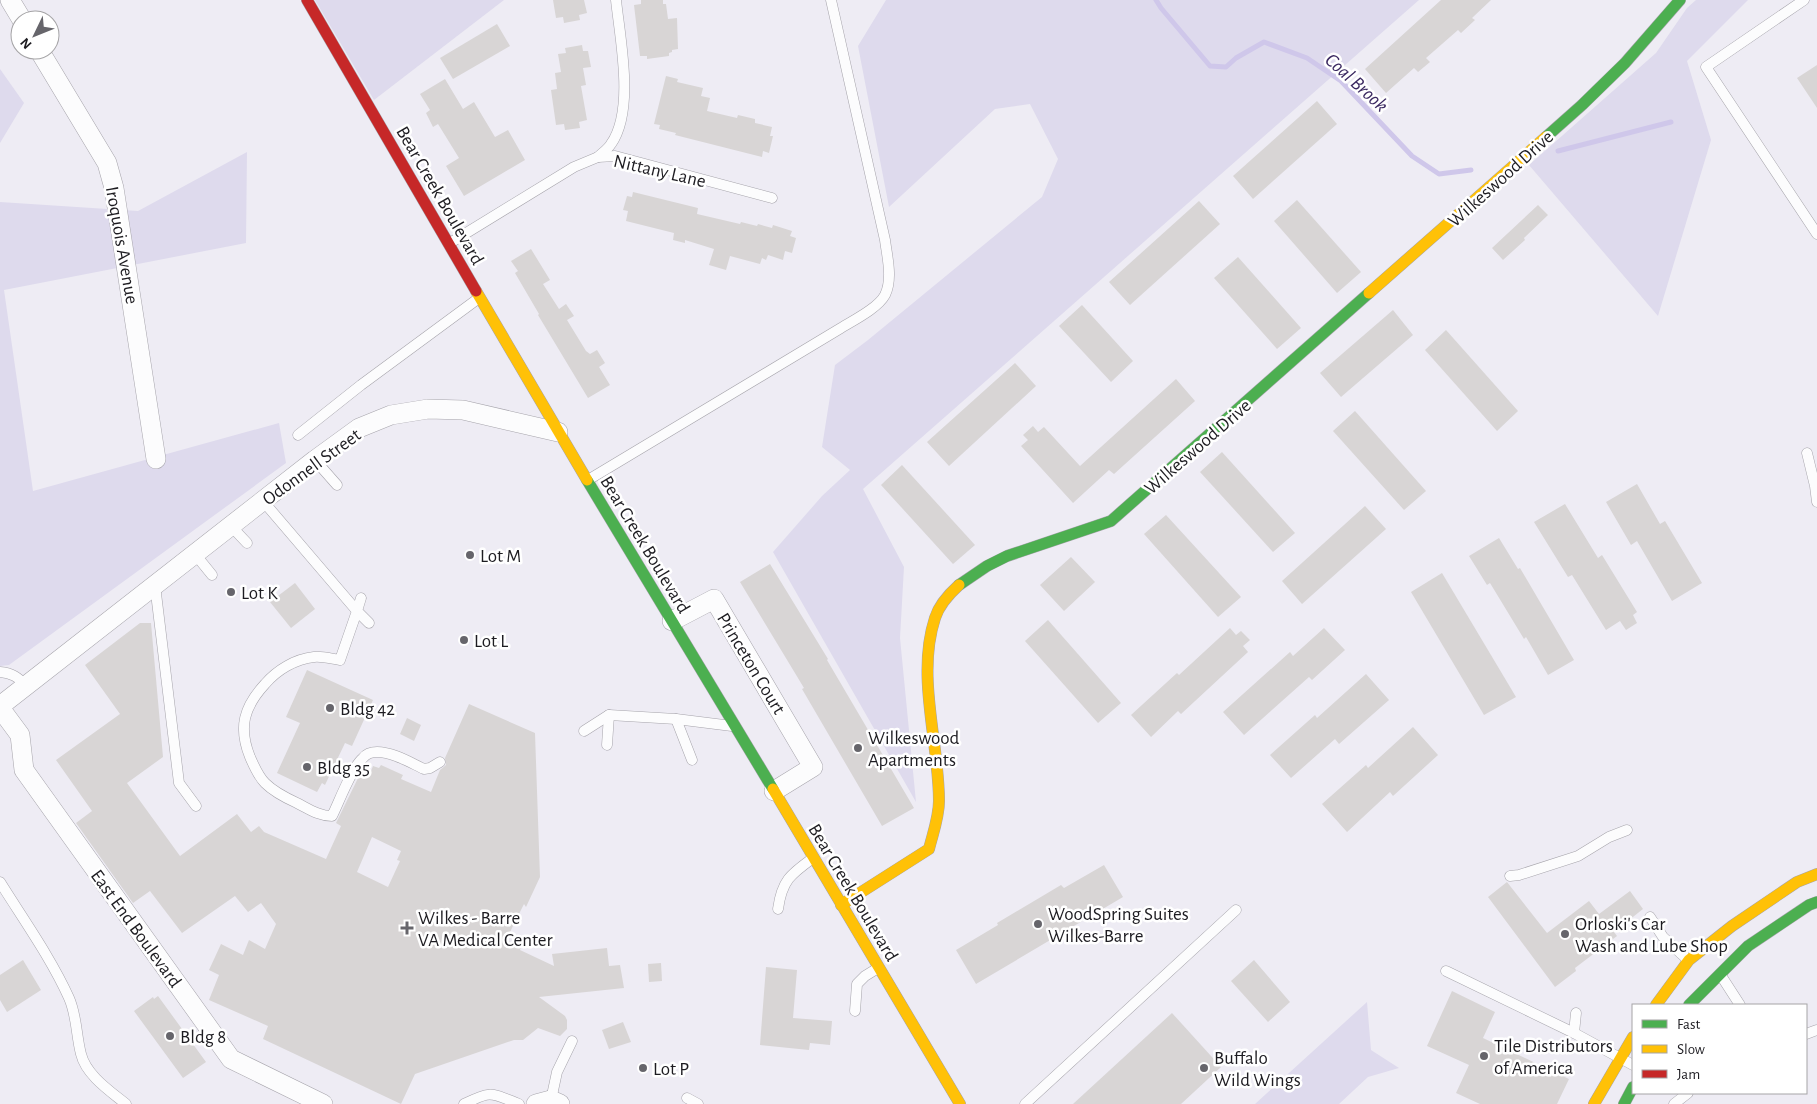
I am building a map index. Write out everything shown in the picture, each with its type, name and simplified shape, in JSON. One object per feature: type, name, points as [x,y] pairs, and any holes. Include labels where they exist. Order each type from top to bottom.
[{"type":"street","name":"Bear Creek Boulevard","points":[[307,0],[558,432],[736,726],[960,1104]]},
{"type":"street","name":"Wilkeswood Drive","points":[[842,905],[929,849],[939,802],[932,724],[929,668],[930,641],[935,617],[944,599],[993,563],[1050,540],[1089,530],[1111,521],[1582,105],[1625,63],[1680,0]]},
{"type":"street","name":"Iroquois Avenue","points":[[46,60],[107,164],[114,188],[156,458]]},
{"type":"street","name":"Odonnell Street","points":[[172,572],[359,428],[391,415],[428,409],[463,410],[558,432]]},
{"type":"street","name":"East End Boulevard","points":[[172,572],[0,707],[20,735],[24,770],[231,1060],[323,1104]]},
{"type":"street","name":"Princeton Court","points":[[672,621],[714,599],[814,767],[774,791]]},
{"type":"street","points":[[1657,1004],[1689,960],[1732,926],[1796,882],[1817,874]]},
{"type":"street","points":[[1689,1004],[1748,946],[1809,905],[1817,902]]},
{"type":"street","points":[[1594,1104],[1632,1039]]},
{"type":"street","points":[[1624,1104],[1632,1089]]},
{"type":"lane","points":[[598,157],[611,144],[623,114],[624,76],[616,0]]},
{"type":"lane","points":[[587,480],[841,328],[872,308],[885,295],[889,277],[885,240],[831,0]]},
{"type":"lane","points":[[1804,0],[1706,67],[1817,234]]},
{"type":"lane","name":"Nittany Lane","points":[[449,244],[574,167],[598,157],[615,156],[772,198]]},
{"type":"lane","points":[[298,435],[480,297]]},
{"type":"lane","points":[[1807,453],[1816,486],[1817,502]]},
{"type":"lane","points":[[315,460],[337,485]]},
{"type":"lane","points":[[263,501],[369,623]]},
{"type":"lane","points":[[231,526],[247,543]]},
{"type":"lane","points":[[195,554],[212,576]]},
{"type":"lane","points":[[155,584],[179,783],[196,806]]},
{"type":"lane","points":[[361,598],[340,660],[314,657],[295,662],[278,671],[253,698],[245,714],[244,732],[247,749],[256,770],[278,794],[322,816],[332,816],[356,767],[362,758],[369,754],[378,752],[387,754],[424,769],[440,762]]},
{"type":"lane","points":[[0,672],[9,672],[20,678],[26,686]]},
{"type":"lane","points":[[584,730],[609,715],[676,719],[736,726]]},
{"type":"lane","points":[[607,746],[609,715]]},
{"type":"lane","points":[[676,719],[692,760]]},
{"type":"lane","points":[[1510,876],[1519,875],[1578,856],[1609,837],[1628,830]]},
{"type":"lane","points":[[778,909],[787,880],[791,874],[813,858]]},
{"type":"lane","points":[[0,882],[59,977],[70,999],[76,1018],[81,1054],[86,1066],[97,1079],[126,1104]]},
{"type":"lane","points":[[1025,1104],[1236,910]]},
{"type":"lane","points":[[1650,917],[1664,937],[1689,960]]},
{"type":"lane","points":[[854,1011],[857,984],[865,976],[879,968]]},
{"type":"lane","points":[[1446,971],[1574,1033],[1632,1064]]},
{"type":"lane","points":[[1719,974],[1739,1004]]},
{"type":"lane","points":[[1574,1033],[1576,1013]]},
{"type":"lane","points":[[549,1103],[557,1072],[572,1041]]},
{"type":"lane","points":[[464,1104],[488,1094],[495,1094],[519,1104]]},
{"type":"lane","points":[[1674,1104],[1687,1094]]},
{"type":"lane","points":[[687,1098],[698,1104]]},
{"type":"shaded area","points":[[315,0],[504,0],[374,100]]},
{"type":"shaded area","points":[[886,0],[1419,0],[863,489],[904,567],[900,638],[916,802],[773,552],[822,496],[850,470],[822,447],[835,365],[1042,197],[1058,159],[1030,104],[995,109],[889,207],[858,46]]},
{"type":"shaded area","points":[[1696,0],[1748,0],[1687,61],[1711,140],[1658,316],[1529,165],[1656,53],[1687,8]]},
{"type":"shaded area","points":[[0,69],[24,103],[0,143]]},
{"type":"shaded area","points":[[247,152],[246,243],[4,290],[33,491],[279,423],[286,463],[9,665],[0,666],[0,202],[138,211]]},
{"type":"shaded area","points":[[1367,1002],[1371,1050],[1399,1068],[1368,1077],[1339,1104],[1255,1104]]},
{"type":"building","points":[[553,0],[584,0],[587,13],[579,15],[580,20],[564,23],[563,17],[556,18]]},
{"type":"building","points":[[641,0],[663,0],[663,4],[666,4],[668,19],[677,18],[678,49],[672,50],[669,56],[647,59],[647,56],[640,56],[634,5],[641,4]]},
{"type":"building","points":[[1441,0],[1491,0],[1472,18],[1475,20],[1461,33],[1458,30],[1426,58],[1430,62],[1418,72],[1414,68],[1386,93],[1365,69]]},
{"type":"building","points":[[497,24],[510,46],[453,79],[440,58]]},
{"type":"building","points":[[582,45],[583,51],[588,51],[591,67],[583,68],[586,85],[581,86],[587,120],[579,122],[580,128],[565,130],[564,124],[556,125],[551,90],[557,89],[555,73],[561,72],[558,54],[566,53],[565,48]]},
{"type":"building","points":[[1817,65],[1817,108],[1797,78]]},
{"type":"building","points":[[666,76],[678,79],[677,82],[703,88],[701,96],[710,98],[707,111],[737,118],[738,115],[755,119],[755,123],[772,127],[770,136],[773,136],[769,153],[763,151],[762,157],[675,135],[676,133],[659,129],[660,125],[654,124]]},
{"type":"building","points":[[445,79],[463,109],[474,102],[495,137],[508,130],[525,160],[464,196],[446,166],[459,158],[438,124],[433,127],[426,113],[430,110],[420,94]]},
{"type":"building","points":[[1317,101],[1337,124],[1253,199],[1233,176]]},
{"type":"building","points":[[633,192],[698,208],[697,214],[740,224],[741,222],[757,226],[758,224],[772,228],[773,225],[792,231],[790,236],[796,238],[792,253],[785,251],[783,260],[768,255],[766,260],[762,258],[760,264],[730,256],[726,270],[709,265],[714,249],[685,240],[685,243],[673,240],[674,233],[626,221],[628,211],[623,210],[627,196],[632,197]]},
{"type":"building","points":[[1297,200],[1361,272],[1337,293],[1274,221]]},
{"type":"building","points":[[1199,201],[1220,224],[1130,305],[1109,282]]},
{"type":"building","points":[[1538,205],[1548,215],[1503,260],[1492,248]]},
{"type":"building","points":[[531,249],[550,280],[543,284],[559,309],[566,304],[574,316],[567,320],[586,351],[590,354],[597,350],[605,363],[599,367],[610,385],[588,398],[515,273],[518,271],[511,261]]},
{"type":"building","points":[[1238,257],[1301,328],[1277,349],[1214,278]]},
{"type":"building","points":[[1082,305],[1133,361],[1111,382],[1059,326]]},
{"type":"building","points":[[1393,310],[1413,335],[1341,397],[1320,373]]},
{"type":"building","points":[[1446,330],[1518,411],[1497,431],[1425,350]]},
{"type":"building","points":[[1015,363],[1036,386],[949,466],[927,442]]},
{"type":"building","points":[[1176,379],[1195,401],[1114,474],[1109,470],[1073,503],[1021,446],[1028,440],[1023,435],[1033,426],[1038,432],[1044,427],[1080,466]]},
{"type":"building","points":[[1355,411],[1426,491],[1404,510],[1333,431]]},
{"type":"building","points":[[1222,452],[1295,533],[1273,552],[1200,472]]},
{"type":"building","points":[[902,465],[975,545],[953,564],[881,485]]},
{"type":"building","points":[[1637,484],[1660,524],[1665,521],[1702,583],[1672,601],[1637,541],[1631,545],[1606,502]]},
{"type":"building","points":[[1565,504],[1598,558],[1602,555],[1637,612],[1633,615],[1637,623],[1626,630],[1620,621],[1606,630],[1572,575],[1568,577],[1534,522]]},
{"type":"building","points":[[1365,506],[1386,529],[1302,604],[1282,581]]},
{"type":"building","points":[[1166,515],[1241,597],[1218,617],[1144,534]]},
{"type":"building","points":[[1499,538],[1518,569],[1520,568],[1574,660],[1548,675],[1526,637],[1524,639],[1490,583],[1487,585],[1469,556]]},
{"type":"building","points":[[1071,557],[1095,582],[1064,611],[1040,585]]},
{"type":"building","points":[[770,564],[828,659],[914,808],[882,826],[802,689],[804,688],[740,582]]},
{"type":"building","points":[[1442,573],[1516,697],[1484,715],[1411,592]]},
{"type":"building","points":[[295,583],[315,609],[291,628],[270,602]]},
{"type":"building","points":[[1048,620],[1121,703],[1098,723],[1025,641]]},
{"type":"building","points":[[140,623],[151,623],[163,757],[127,783],[180,856],[237,814],[251,832],[259,826],[264,832],[326,859],[341,826],[336,823],[361,772],[369,776],[373,766],[379,768],[381,765],[403,775],[401,779],[431,792],[440,770],[446,765],[445,758],[469,704],[535,733],[540,877],[526,907],[524,904],[506,940],[521,947],[520,950],[554,966],[552,954],[607,948],[609,966],[620,965],[624,988],[539,997],[565,1016],[567,1029],[560,1036],[538,1028],[523,1040],[514,1040],[415,1074],[401,1104],[263,1039],[268,1026],[209,1000],[219,975],[209,970],[221,944],[243,955],[249,940],[265,949],[276,924],[261,903],[248,912],[235,896],[182,933],[150,891],[133,903],[76,823],[92,811],[56,760],[120,714],[85,665]],"holes":[[[372,837],[401,851],[397,860],[400,861],[388,887],[357,872]]]},
{"type":"building","points":[[1230,628],[1236,635],[1241,631],[1250,640],[1243,646],[1248,652],[1181,714],[1178,711],[1151,737],[1131,715],[1177,673],[1179,675]]},
{"type":"building","points":[[1324,628],[1345,650],[1312,680],[1309,677],[1244,735],[1223,712],[1290,652],[1293,656]]},
{"type":"building","points":[[307,670],[373,700],[352,746],[345,743],[325,785],[322,783],[317,792],[277,773],[300,723],[286,717]]},
{"type":"building","points":[[1366,674],[1389,700],[1339,744],[1335,739],[1291,778],[1270,755],[1315,715],[1317,718]]},
{"type":"building","points":[[407,718],[421,725],[414,741],[400,734]]},
{"type":"building","points":[[1413,727],[1438,755],[1393,796],[1390,792],[1347,832],[1322,804],[1366,765],[1368,768]]},
{"type":"building","name":"WoodSpring Suites Wilkes-Barre","points":[[1104,865],[1123,897],[976,984],[956,950],[1061,885],[1064,888]]},
{"type":"building","name":"Orloski's Car Wash and Lube Shop","points":[[1507,882],[1547,933],[1589,901],[1599,914],[1630,891],[1643,909],[1614,932],[1617,936],[1575,968],[1576,971],[1555,987],[1488,897]]},
{"type":"building","points":[[23,960],[41,990],[7,1012],[0,1000],[0,975]]},
{"type":"building","points":[[1254,960],[1290,1002],[1268,1022],[1231,981]]},
{"type":"building","points":[[661,963],[662,981],[649,982],[648,964]]},
{"type":"building","points":[[766,967],[797,970],[793,1018],[832,1021],[830,1045],[810,1043],[809,1050],[760,1045]]},
{"type":"building","name":"Tile Distributors of America","points":[[1452,991],[1495,1012],[1483,1038],[1569,1079],[1557,1104],[1480,1104],[1456,1093],[1469,1065],[1427,1046]]},
{"type":"building","name":"Bldg 8","points":[[158,996],[206,1062],[183,1078],[134,1011],[153,997],[154,999]]},
{"type":"building","points":[[1172,1013],[1221,1067],[1181,1104],[1073,1104]]},
{"type":"building","points":[[623,1022],[631,1042],[609,1049],[602,1030]]},
{"type":"waterway","name":"Coal Brook","points":[[1156,0],[1210,66],[1226,67],[1236,58],[1264,42],[1307,58],[1341,81],[1412,156],[1439,174],[1471,170]]},
{"type":"waterway","name":"Coal Brook","points":[[1558,151],[1671,122]]},
{"type":"traffic: fast","points":[[1546,137],[1625,63],[1680,0]]},
{"type":"traffic: fast","points":[[959,585],[987,566],[1007,556],[1111,521],[1369,293]]},
{"type":"traffic: fast","points":[[587,480],[773,789]]},
{"type":"traffic: fast","points":[[1690,1004],[1748,946],[1809,905],[1817,902]]},
{"type":"traffic: fast","points":[[1624,1104],[1632,1089]]},
{"type":"traffic: slow","points":[[1369,293],[1546,137]]},
{"type":"traffic: slow","points":[[476,291],[587,480]]},
{"type":"traffic: slow","points":[[841,905],[929,849],[939,807],[938,779],[928,686],[930,640],[939,609],[959,585]]},
{"type":"traffic: slow","points":[[773,789],[960,1104]]},
{"type":"traffic: slow","points":[[1657,1004],[1689,960],[1732,926],[1797,882],[1817,874]]},
{"type":"traffic: slow","points":[[1594,1104],[1632,1039]]},
{"type":"traffic: jam","points":[[307,0],[476,291]]},
{"type":"place","name":"Lot M","points":[[470,555]]},
{"type":"place","name":"Lot K","points":[[231,592]]},
{"type":"place","name":"Lot L","points":[[464,640]]},
{"type":"place","name":"Bldg 42","points":[[330,708]]},
{"type":"place","name":"Wilkeswood Apartments","points":[[858,748]]},
{"type":"place","name":"Bldg 35","points":[[307,767]]},
{"type":"place","name":"WoodSpring Suites Wilkes-Barre","points":[[1038,924]]},
{"type":"place","name":"Wilkes - Barre VA Medical Center","points":[[407,928]]},
{"type":"place","name":"Orloski's Car Wash and Lube Shop","points":[[1565,934]]},
{"type":"place","name":"Bldg 8","points":[[170,1036]]},
{"type":"place","name":"Tile Distributors of America","points":[[1484,1056]]},
{"type":"place","name":"Lot P","points":[[643,1068]]},
{"type":"place","name":"Buffalo Wild Wings","points":[[1204,1068]]}]
